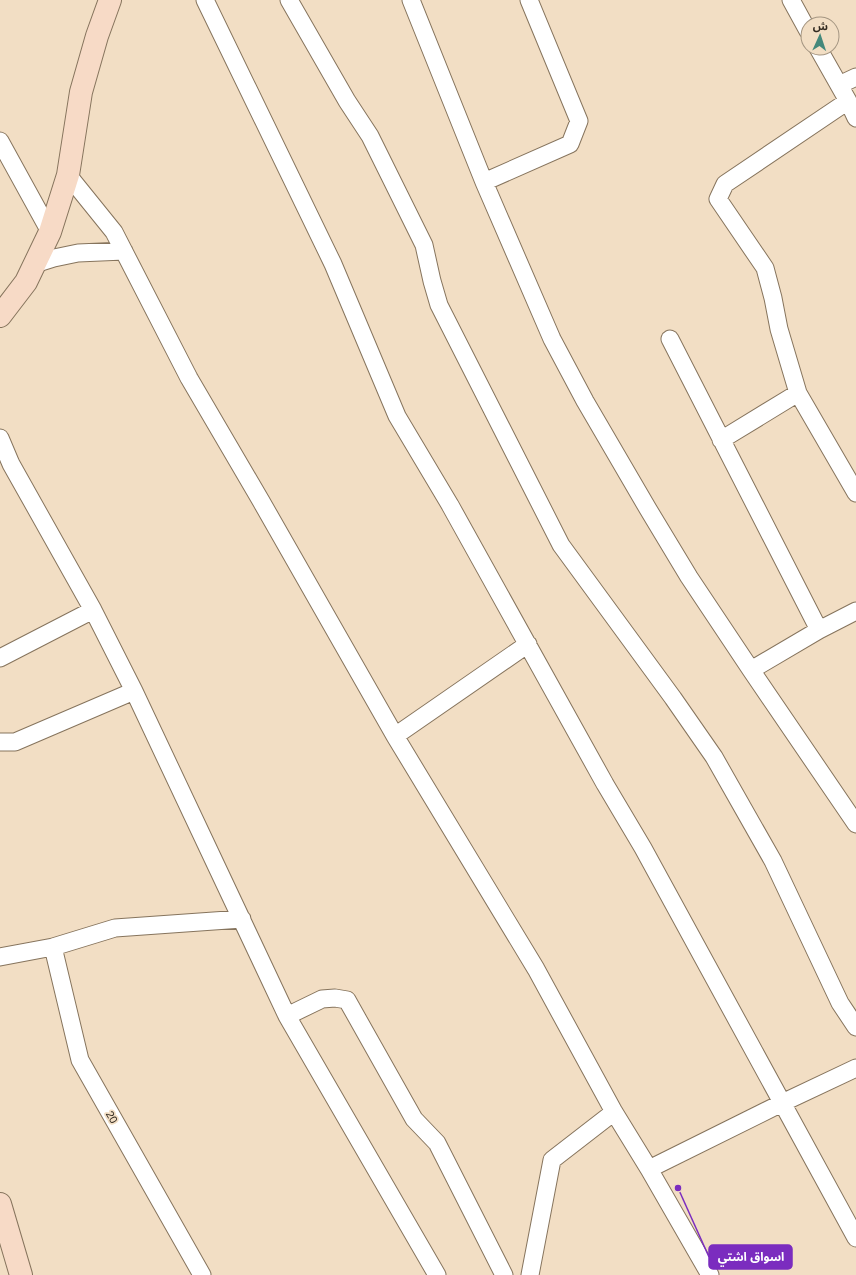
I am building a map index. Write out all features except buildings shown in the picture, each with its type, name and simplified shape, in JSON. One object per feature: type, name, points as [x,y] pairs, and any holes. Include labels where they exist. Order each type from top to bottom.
[{"type":"street","points":[[0,316],[26,282],[50,232],[68,175],[81,92],[97,36],[110,0]]},
{"type":"street","points":[[205,0],[333,264],[396,416],[450,505],[605,784],[643,848],[856,1238]]},
{"type":"street","points":[[289,0],[347,101],[370,136],[395,185],[424,245],[432,281],[440,305],[561,545],[673,698],[714,758],[773,860],[840,1003],[856,1026]]},
{"type":"street","points":[[411,0],[484,182],[552,339],[585,401],[689,577],[856,824]]},
{"type":"street","points":[[484,182],[570,144],[579,121],[529,0]]},
{"type":"street","points":[[791,0],[800,16]]},
{"type":"street","points":[[823,56],[856,118]]},
{"type":"street","points":[[839,85],[856,77]]},
{"type":"street","points":[[848,102],[725,184],[718,199],[765,268],[774,298],[779,329],[798,393],[856,493]]},
{"type":"street","points":[[0,141],[50,232]]},
{"type":"street","points":[[68,175],[114,232],[190,378],[395,736],[536,969],[614,1112],[649,1169],[710,1275]]},
{"type":"street","points":[[35,264],[78,253],[124,251]]},
{"type":"street","points":[[670,339],[819,630]]},
{"type":"street","points":[[721,440],[798,393]]},
{"type":"street","points":[[0,438],[6,466],[93,610],[134,691],[287,1016],[437,1275]]},
{"type":"street","points":[[0,658],[93,610]]},
{"type":"street","points":[[751,670],[819,630],[856,611]]},
{"type":"street","points":[[395,736],[528,644]]},
{"type":"street","points":[[0,742],[15,742],[134,691]]},
{"type":"street","points":[[0,957],[53,947],[116,928],[242,919]]},
{"type":"street","name":"20","points":[[53,947],[80,1060],[202,1275]]},
{"type":"street","points":[[287,1016],[322,999],[335,998],[347,1000],[414,1119],[437,1143],[504,1275]]},
{"type":"street","points":[[649,1169],[856,1068]]},
{"type":"street","points":[[530,1275],[552,1160],[614,1112]]},
{"type":"street","points":[[0,1204],[21,1275]]},
{"type":"place","name":"اسواق اشتي","points":[[678,1188]]}]
